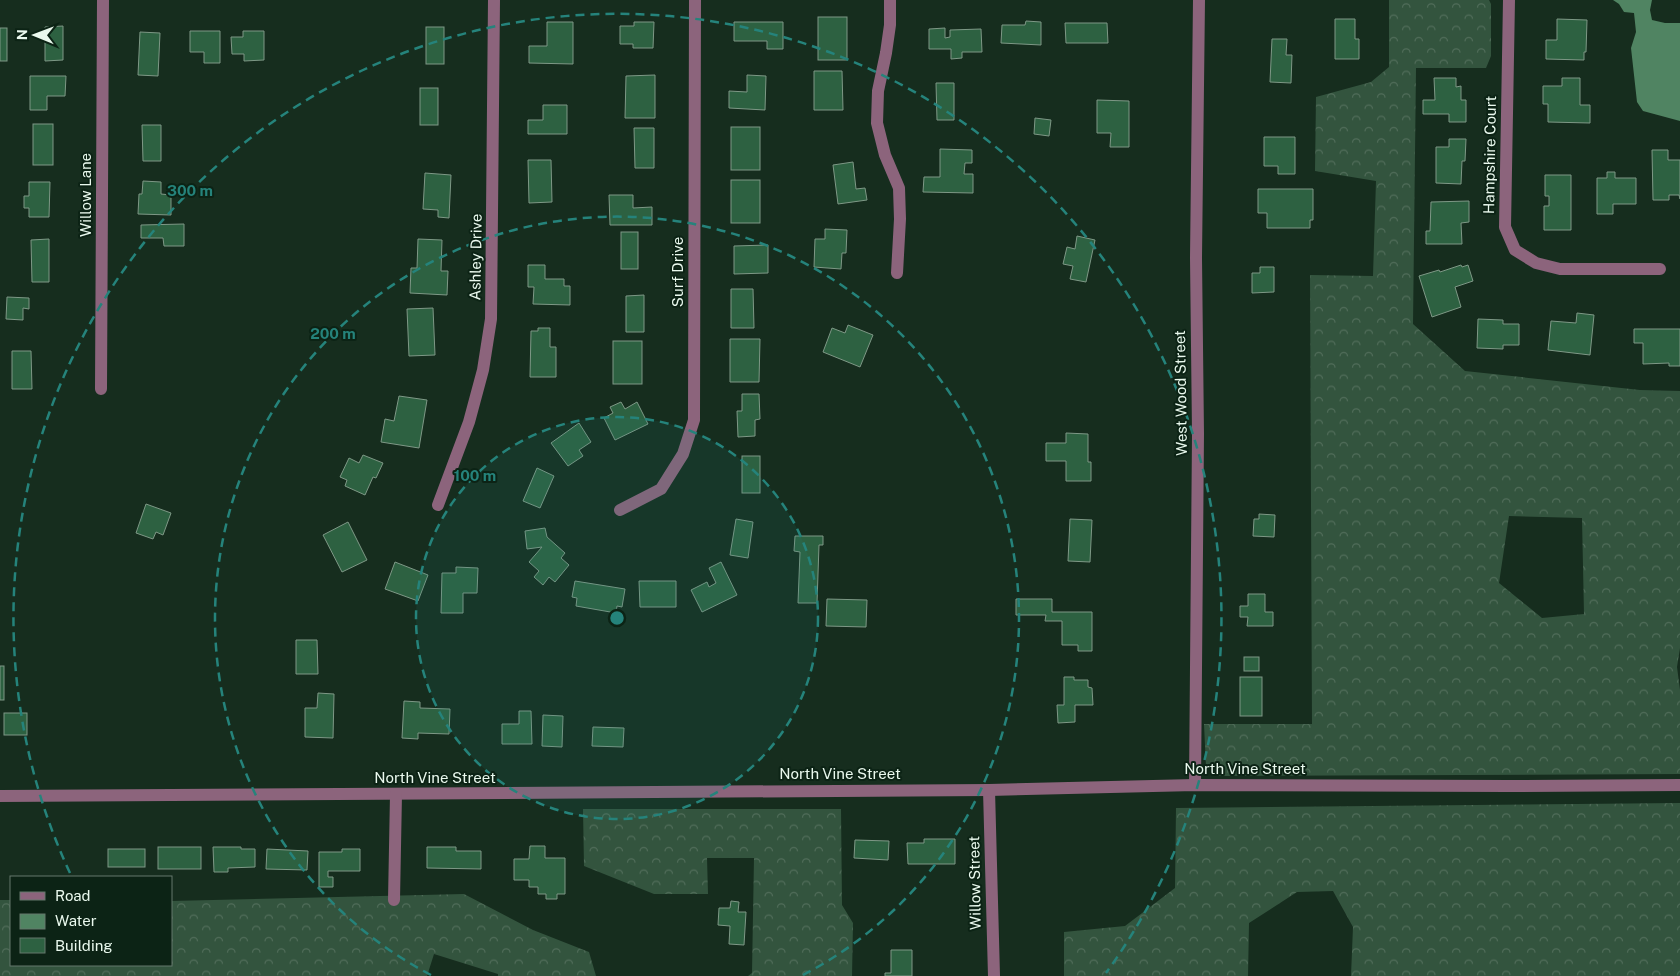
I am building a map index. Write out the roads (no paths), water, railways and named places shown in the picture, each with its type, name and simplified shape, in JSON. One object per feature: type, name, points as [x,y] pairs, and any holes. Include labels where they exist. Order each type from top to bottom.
[{"type":"street","name":"Willow Lane","points":[[101,389],[103,0]]},
{"type":"street","name":"Ashley Drive","points":[[438,505],[469,422],[483,370],[491,319],[494,0]]},
{"type":"street","name":"Surf Drive","points":[[620,510],[662,489],[683,454],[694,420],[695,0]]},
{"type":"street","points":[[890,0],[890,26],[878,91],[877,123],[885,155],[899,188],[897,273]]},
{"type":"street","name":"West Wood Street","points":[[1195,785],[1198,434],[1196,258],[1199,0]]},
{"type":"street","name":"Hampshire Court","points":[[1509,0],[1505,227],[1515,250],[1536,263],[1560,269],[1660,269]]},
{"type":"street","name":"North Vine Street","points":[[0,796],[989,790],[1195,785],[1509,786],[1680,784]]},
{"type":"street","name":"Willow Street","points":[[989,790],[994,976]]},
{"type":"street","points":[[394,900],[396,794]]},
{"type":"water","points":[[1613,0],[1652,0],[1650,10],[1652,20],[1665,23],[1680,23],[1680,121],[1643,111],[1637,102],[1631,48],[1636,32],[1634,13],[1624,12],[1619,4]]}]
